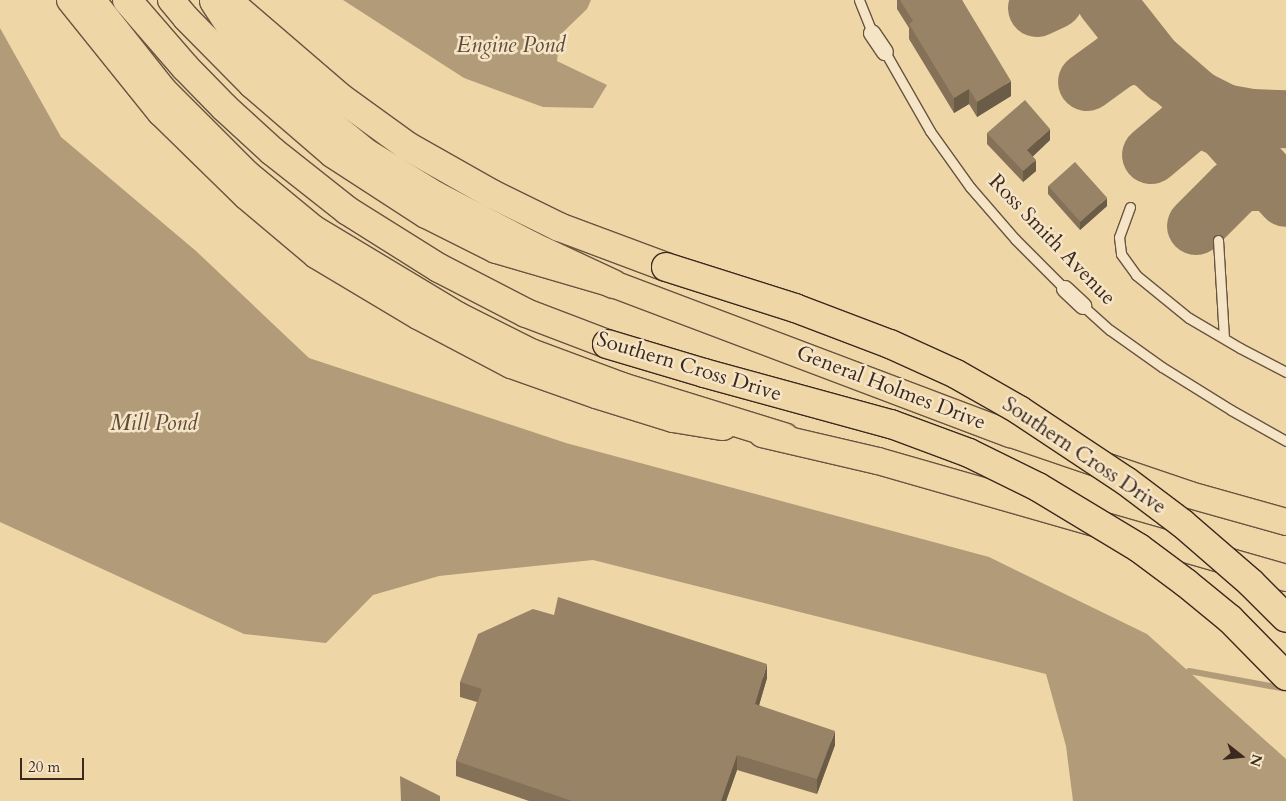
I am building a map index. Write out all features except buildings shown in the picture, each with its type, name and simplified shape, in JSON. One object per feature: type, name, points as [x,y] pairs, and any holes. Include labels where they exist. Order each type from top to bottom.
[{"type":"highway","points":[[91,0],[164,91],[246,174],[314,230],[458,316],[530,353],[622,387],[784,437]]},
{"type":"highway","name":"Southern Cross Drive","points":[[127,0],[185,67],[224,107],[272,151],[348,212],[448,273],[526,313],[607,344],[704,373],[891,424],[969,453],[1038,487],[1139,548],[1186,583],[1230,620],[1286,676]]},
{"type":"highway","points":[[213,0],[242,44],[305,103],[366,153],[436,196],[532,246],[613,284]]},
{"type":"highway","name":"Southern Cross Drive","points":[[227,0],[341,98],[407,146],[492,194],[559,227],[666,267],[795,308],[890,344],[956,374],[1019,410],[1126,481],[1183,524],[1251,584],[1286,618]]},
{"type":"main road","points":[[70,0],[161,113],[246,196],[316,255],[418,316],[511,364],[596,395],[673,419],[784,437],[878,461],[1286,578]]},
{"type":"main road","name":"General Holmes Drive","points":[[171,0],[186,18],[252,85],[332,154],[426,215],[496,250],[613,284],[1011,434],[1190,495],[1286,522]]},
{"type":"street","name":"Ross Smith Avenue","points":[[872,33],[885,52]]},
{"type":"street","name":"Ross Smith Avenue","points":[[1065,290],[1083,306]]},
{"type":"lane","name":"Ross Smith Avenue","points":[[859,0],[872,33]]},
{"type":"lane","name":"Ross Smith Avenue","points":[[885,52],[930,131],[970,187],[1015,239],[1065,290]]},
{"type":"lane","points":[[1130,207],[1119,237],[1121,254],[1136,275],[1189,318],[1286,372]]},
{"type":"lane","points":[[1218,240],[1224,338]]},
{"type":"lane","name":"Ross Smith Avenue","points":[[1083,306],[1110,330],[1162,367],[1231,410],[1286,441]]},
{"type":"water","name":"Engine Pond","points":[[343,0],[591,0],[587,9],[560,35],[557,61],[607,85],[593,108],[543,107],[464,78]]},
{"type":"water","name":"Mill Pond","points":[[0,28],[61,137],[196,251],[309,358],[566,443],[989,557],[1147,634],[1286,759],[1286,801],[1073,801],[1066,746],[1046,674],[593,560],[439,576],[373,595],[326,643],[244,634],[0,522]]},
{"type":"waterway","points":[[1189,671],[1286,689]]},
{"type":"taxiway","points":[[1037,8],[1054,0]]},
{"type":"taxiway","points":[[1105,0],[1153,61],[1197,99],[1286,198]]},
{"type":"taxiway","points":[[1087,82],[1117,60],[1137,55],[1151,60],[1167,75]]},
{"type":"taxiway","points":[[1197,99],[1224,113],[1251,118],[1286,119]]},
{"type":"taxiway","points":[[1151,155],[1189,123],[1204,120],[1224,129]]},
{"type":"taxiway","points":[[1196,226],[1234,188],[1244,182],[1267,182],[1278,188]]}]
